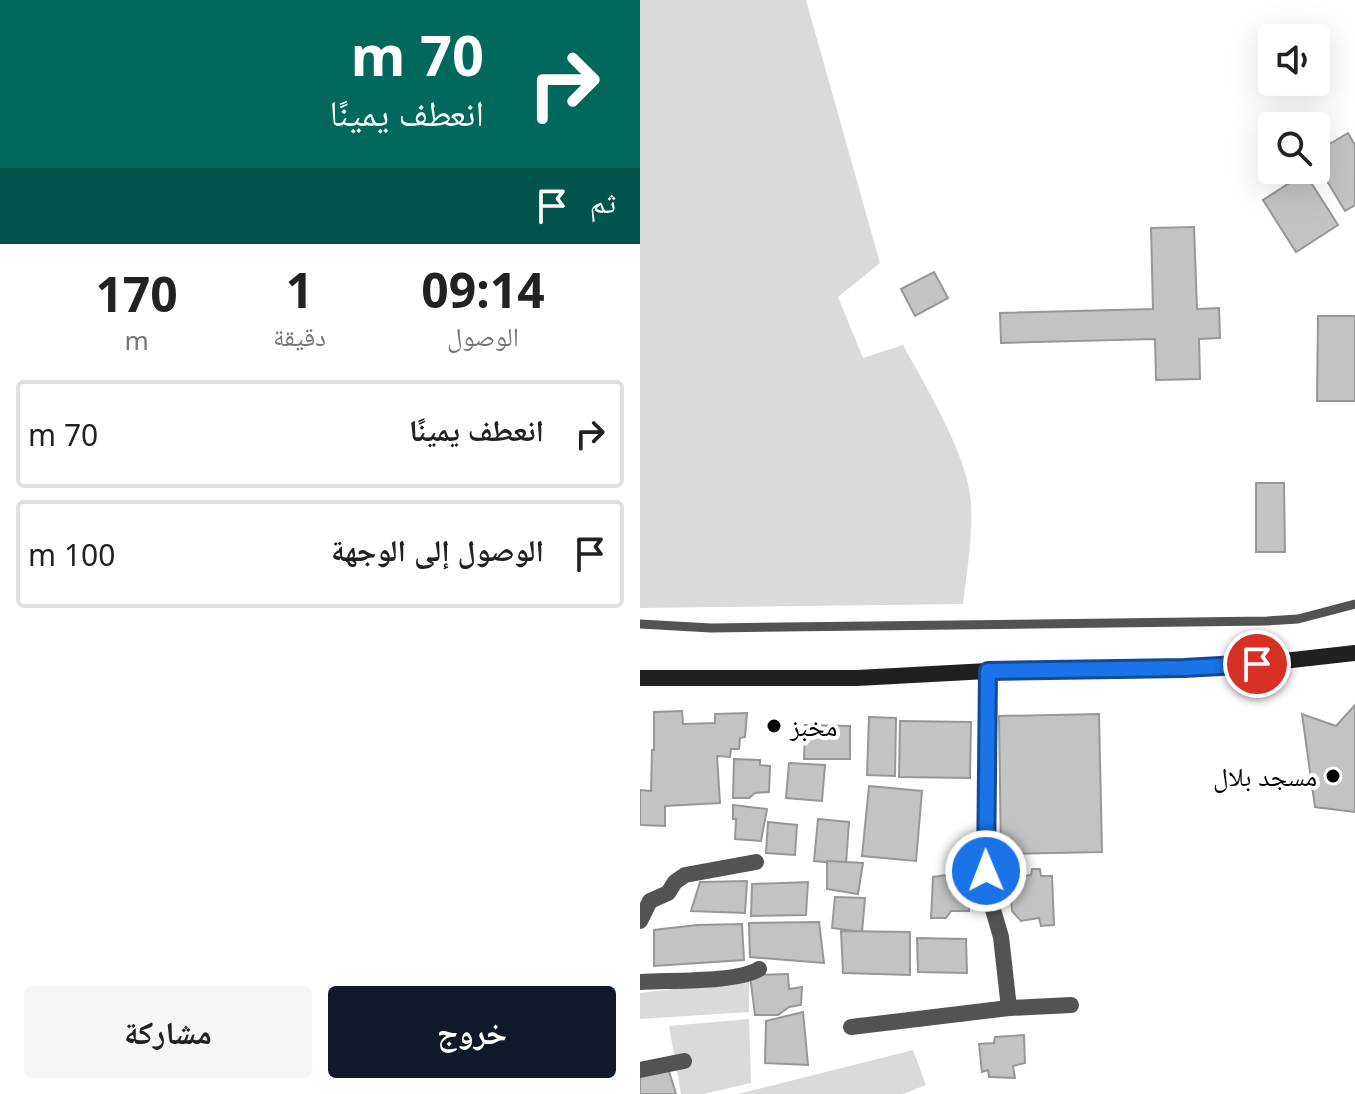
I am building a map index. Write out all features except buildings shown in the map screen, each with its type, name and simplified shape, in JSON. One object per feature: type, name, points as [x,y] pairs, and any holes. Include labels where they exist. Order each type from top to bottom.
[{"type":"main road","points":[[640,678],[857,678],[988,671],[1184,668],[1257,664],[1346,653],[1355,645]]},
{"type":"street","points":[[988,671],[987,889],[1001,937],[1009,1008]]},
{"type":"street","points":[[640,921],[650,901],[668,893],[675,882],[685,875],[756,862]]},
{"type":"street","points":[[640,982],[750,975],[759,969]]},
{"type":"street","points":[[851,1027],[1009,1008],[1071,1005]]},
{"type":"street","points":[[640,1070],[684,1061]]},
{"type":"lane","points":[[640,624],[711,628],[1267,621],[1298,619],[1355,604]]},
{"type":"shaded area","points":[[640,0],[806,0],[880,263],[838,297],[863,358],[903,345],[955,444],[971,504],[963,604],[640,608]]},
{"type":"shaded area","points":[[749,980],[749,1012],[640,1019],[640,993]]},
{"type":"shaded area","points":[[749,1019],[751,1083],[703,1094],[681,1094],[669,1026]]},
{"type":"shaded area","points":[[913,1050],[926,1085],[903,1094],[738,1094]]},
{"type":"place","name":"مخبز","points":[[774,726]]},
{"type":"place","name":"مسجد بلال","points":[[1333,776]]},
{"type":"route","points":[[986,871],[988,671],[1083,671],[1257,664]]}]
